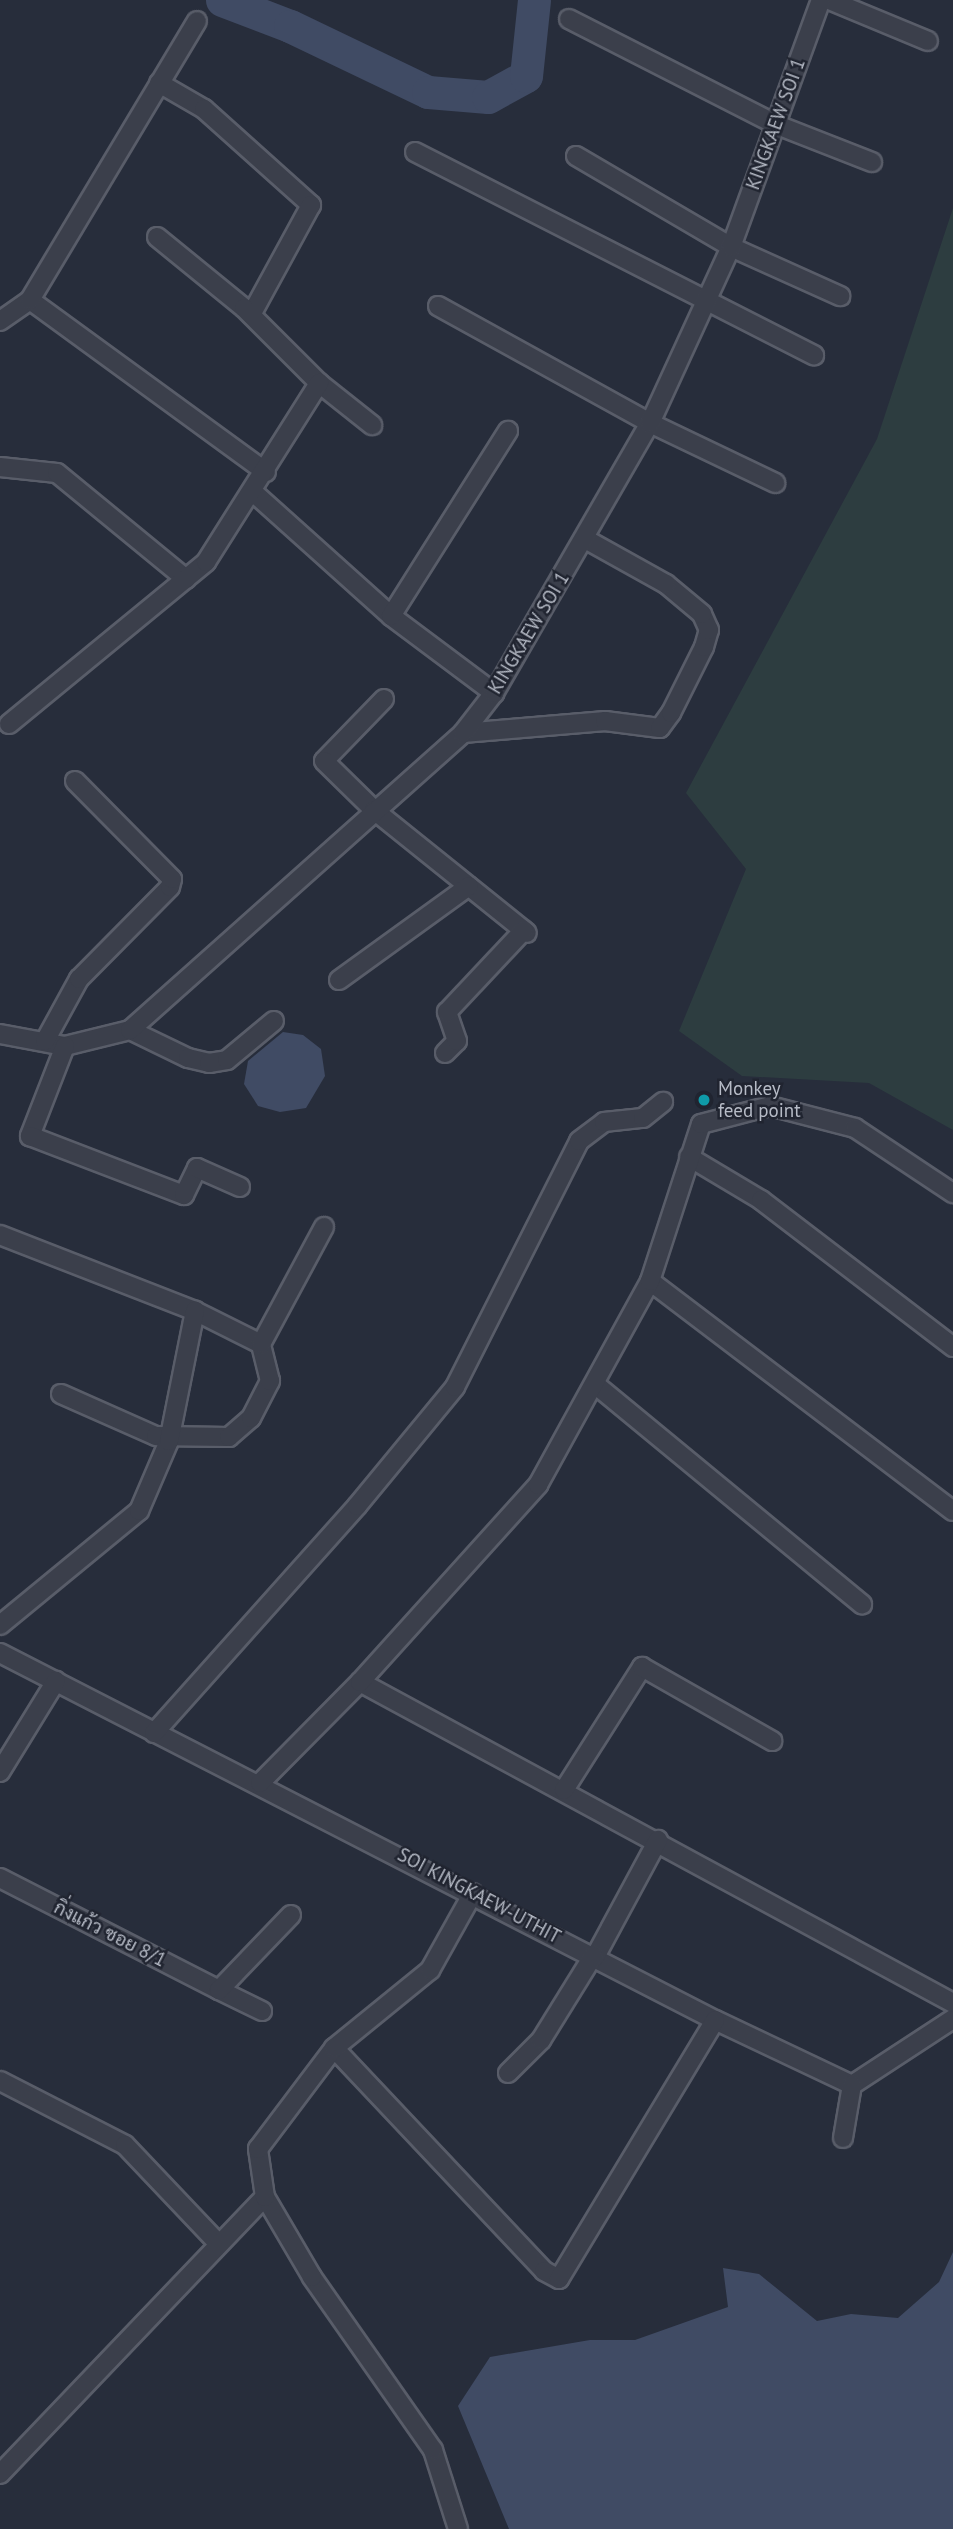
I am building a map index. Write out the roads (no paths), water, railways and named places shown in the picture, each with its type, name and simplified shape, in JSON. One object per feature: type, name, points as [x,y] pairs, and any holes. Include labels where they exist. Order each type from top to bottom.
[{"type":"street","name":"KINGKAEW SOI 1","points":[[0,1034],[65,1046],[131,1030],[463,733],[494,693],[650,423],[731,247],[821,0]]},
{"type":"street","points":[[829,0],[928,41]]},
{"type":"street","points":[[569,19],[777,125],[872,162]]},
{"type":"street","points":[[0,321],[30,300],[197,21]]},
{"type":"street","points":[[159,83],[204,108],[311,205],[251,315]]},
{"type":"street","points":[[415,152],[706,304],[814,355]]},
{"type":"street","points":[[576,156],[731,247],[840,296]]},
{"type":"street","points":[[157,237],[251,315],[319,383],[372,425]]},
{"type":"street","points":[[30,300],[266,472]]},
{"type":"street","points":[[438,306],[650,423],[775,483]]},
{"type":"street","points":[[9,724],[206,562],[266,472],[319,383]]},
{"type":"street","points":[[391,616],[508,431]]},
{"type":"street","points":[[0,467],[40,468],[57,473],[186,579]]},
{"type":"street","points":[[253,492],[391,616],[494,693]]},
{"type":"street","points":[[463,733],[605,721],[660,728],[671,713],[704,647],[709,631],[702,614],[666,584],[585,539]]},
{"type":"street","points":[[384,699],[324,761],[374,810],[526,932],[447,1012],[457,1041],[445,1053]]},
{"type":"street","points":[[45,1041],[79,979],[170,887],[172,879],[75,781]]},
{"type":"street","points":[[338,981],[469,886]]},
{"type":"street","points":[[131,1030],[188,1058],[209,1063],[227,1060],[274,1021]]},
{"type":"street","points":[[65,1046],[30,1136],[184,1195],[197,1168],[240,1187]]},
{"type":"street","points":[[154,1733],[357,1506],[455,1387],[579,1140],[604,1122],[643,1118],[663,1102]]},
{"type":"street","points":[[260,1783],[360,1682],[538,1485],[596,1385],[650,1281],[701,1124],[770,1106],[855,1128],[953,1193]]},
{"type":"street","points":[[689,1157],[761,1200],[953,1347]]},
{"type":"street","points":[[61,1394],[156,1436],[229,1437],[251,1418],[270,1381],[261,1344],[324,1227]]},
{"type":"street","points":[[0,1235],[195,1311],[261,1344]]},
{"type":"street","points":[[650,1281],[953,1511]]},
{"type":"street","points":[[0,1625],[139,1511],[170,1436],[195,1311]]},
{"type":"street","points":[[596,1385],[862,1604]]},
{"type":"street","name":"SOI KINGKAEW-UTHIT","points":[[0,1653],[154,1733],[260,1783],[715,2020],[852,2085]]},
{"type":"street","points":[[564,1790],[642,1667],[772,1741]]},
{"type":"street","points":[[0,1772],[56,1681]]},
{"type":"street","points":[[360,1682],[658,1840],[953,2003]]},
{"type":"street","points":[[508,2073],[541,2040],[594,1956],[658,1840]]},
{"type":"street","name":"กิ่งแก้ว ซอย 8/1","points":[[0,1878],[262,2011]]},
{"type":"street","points":[[458,2529],[433,2451],[312,2277],[265,2197],[258,2149],[334,2048],[430,1970],[473,1893]]},
{"type":"street","points":[[219,1990],[291,1915]]},
{"type":"street","points":[[844,2138],[852,2085],[953,2019]]},
{"type":"street","points":[[334,2048],[544,2272],[559,2279],[715,2020]]},
{"type":"street","points":[[0,2081],[125,2145],[218,2242]]},
{"type":"street","points":[[0,2474],[218,2242],[265,2197]]},
{"type":"water","points":[[283,1032],[303,1035],[321,1049],[325,1076],[306,1108],[280,1112],[258,1106],[244,1084],[248,1061]]},
{"type":"water","points":[[953,2252],[953,2529],[509,2529],[458,2406],[490,2357],[590,2340],[635,2340],[728,2307],[723,2268],[759,2274],[817,2321],[851,2314],[898,2318],[939,2282]]},
{"type":"waterway","points":[[222,0],[290,26],[428,92],[488,97],[526,76],[534,0]]},
{"type":"place","name":"Monkey feed point","points":[[704,1100]]}]
